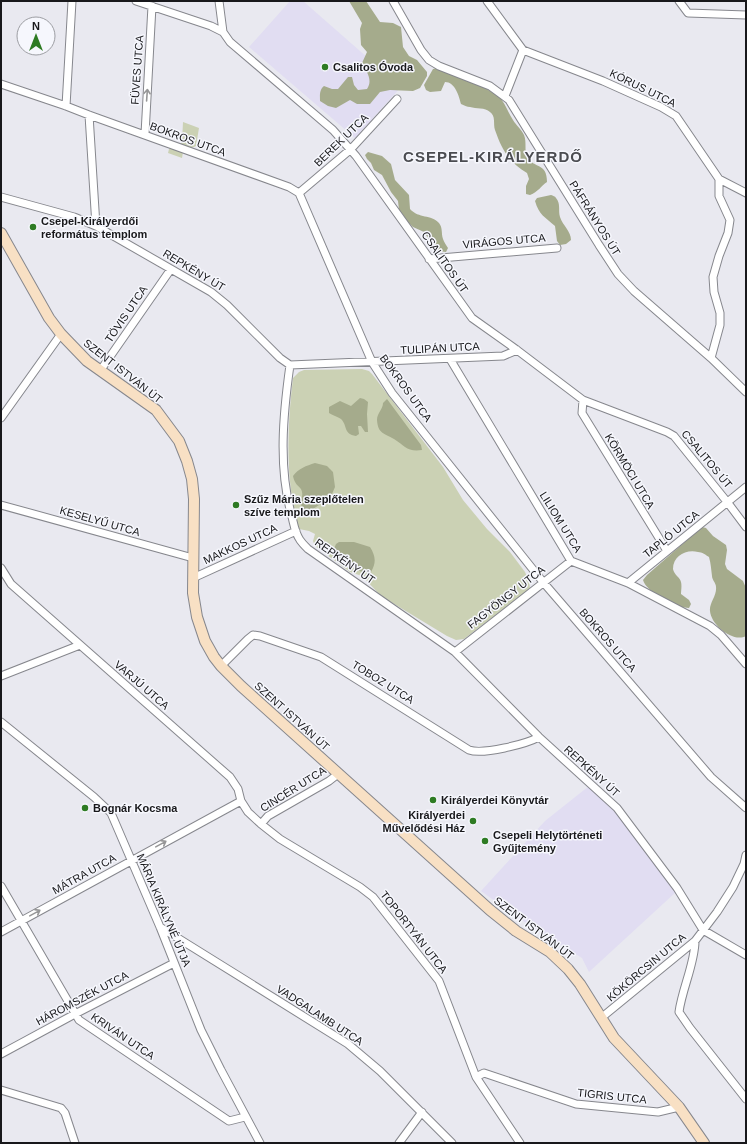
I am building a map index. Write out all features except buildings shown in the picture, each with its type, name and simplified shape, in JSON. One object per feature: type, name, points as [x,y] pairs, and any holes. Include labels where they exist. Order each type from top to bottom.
[{"type":"street","points":[[66,106],[72,1]]},
{"type":"street","name":"CSALITOS ÚT","points":[[136,1],[211,26],[223,32],[230,42],[333,130],[351,149],[472,318],[583,400],[674,436],[728,502],[746,527]]},
{"type":"street","points":[[219,1],[223,32]]},
{"type":"street","name":"PÁFRÁNYOS ÚT","points":[[393,1],[421,50],[429,60],[439,66],[490,86],[505,96],[618,274],[634,291],[711,358],[746,392]]},
{"type":"street","points":[[487,1],[523,50],[505,96]]},
{"type":"street","points":[[679,1],[688,13],[746,15]]},
{"type":"street","name":"FÜVES UTCA","points":[[144,134],[152,6]]},
{"type":"street","name":"KÓRUS UTCA","points":[[523,50],[603,81],[661,107],[676,116],[719,179]]},
{"type":"street","name":"BOKROS UTCA","points":[[1,84],[289,187],[299,193],[372,362],[392,392],[543,582],[711,777],[746,808]]},
{"type":"street","name":"BEREK UTCA","points":[[299,193],[351,149],[397,99]]},
{"type":"street","points":[[89,116],[96,226]]},
{"type":"street","points":[[711,358],[720,325],[720,313],[714,292],[713,277],[728,233],[730,220],[719,196],[719,179],[746,193]]},
{"type":"street","name":"REPKÉNY ÚT","points":[[1,197],[74,217],[96,226],[170,269],[221,299],[280,358],[290,366],[283,418],[283,457],[286,494],[300,541],[308,549],[455,652],[539,737],[617,808],[677,888],[703,930],[746,955]]},
{"type":"street","name":"SZENT ISTVÁN ÚT","points":[[1,233],[49,318],[61,334],[78,353],[100,371],[156,410],[178,441],[187,461],[192,479],[194,499],[194,604],[200,630],[205,641],[221,666],[338,774],[490,910],[516,932],[558,959],[568,968],[580,984],[614,1038],[679,1107],[704,1143]]},
{"type":"street","name":"VIRÁGOS UTCA","points":[[429,259],[557,248]]},
{"type":"street","name":"TÖVIS UTCA","points":[[100,371],[170,269]]},
{"type":"street","points":[[1,418],[61,334]]},
{"type":"street","name":"TULIPÁN UTCA","points":[[290,366],[503,356],[517,350]]},
{"type":"street","name":"LILIOM UTCA","points":[[450,359],[571,561],[628,583],[710,626],[721,635],[746,664]]},
{"type":"street","name":"KÖRMÖCI UTCA","points":[[583,400],[582,413],[666,551]]},
{"type":"street","name":"TAPLÓ UTCA","points":[[628,583],[746,487]]},
{"type":"street","name":"KESELYŰ UTCA","points":[[1,505],[193,558]]},
{"type":"street","name":"MAKKOS UTCA","points":[[193,578],[296,531]]},
{"type":"street","name":"FAGYÖNGY UTCA","points":[[455,652],[571,561]]},
{"type":"street","name":"VARJÚ UTCA","points":[[1,568],[11,584],[230,778],[238,789],[241,800],[248,812],[261,824]]},
{"type":"street","name":"TOBOZ UTCA","points":[[221,666],[253,635],[260,636],[322,657],[469,750],[485,752],[532,741],[539,737]]},
{"type":"street","points":[[1,676],[80,645]]},
{"type":"street","name":"MÁRIA KIRÁLYNÉ ÚTJA","points":[[1,722],[104,805],[111,813],[211,1051],[260,1143]]},
{"type":"street","name":"CINCÉR UTCA","points":[[261,824],[268,816],[329,781],[338,774]]},
{"type":"street","name":"MÁTRA UTCA","points":[[1,932],[241,800]]},
{"type":"street","name":"TOPORTYÁN UTCA","points":[[261,824],[280,839],[360,887],[373,898],[439,981],[476,1077],[520,1143]]},
{"type":"street","points":[[703,930],[733,887],[744,864],[746,855]]},
{"type":"street","name":"KRIVÁN UTCA","points":[[1,886],[79,1020],[229,1121],[245,1117]]},
{"type":"street","name":"VADGALAMB UTCA","points":[[160,927],[348,1044],[380,1071],[452,1143]]},
{"type":"street","name":"KÖKÖRCSIN UTCA","points":[[601,1018],[695,941],[703,930]]},
{"type":"street","points":[[695,941],[695,949],[681,998],[679,1012],[746,1099]]},
{"type":"street","name":"HÁROMSZÉK UTCA","points":[[1,1054],[174,963]]},
{"type":"street","name":"TIGRIS UTCA","points":[[476,1077],[484,1073],[576,1104],[658,1112],[679,1107]]},
{"type":"street","points":[[1,1090],[61,1108],[76,1143]]},
{"type":"street","points":[[400,1143],[422,1112]]},
{"type":"shaded area","name":"Csalitos Óvoda","points":[[290,1],[303,1],[401,87],[355,138],[249,47]]},
{"type":"shaded area","points":[[589,786],[618,812],[676,892],[589,972],[582,958],[533,928],[481,891],[545,821]]},
{"type":"green space","points":[[349,1],[366,1],[380,22],[393,23],[401,27],[403,47],[409,56],[417,60],[427,72],[427,76],[420,88],[413,91],[390,90],[380,92],[370,104],[357,104],[350,100],[336,108],[328,106],[320,101],[321,91],[324,86],[332,89],[338,89],[348,77],[352,77],[354,85],[358,90],[367,89],[369,86],[369,76],[362,63],[367,52],[361,45],[360,29],[362,23]]},
{"type":"green space","points":[[437,68],[483,86],[496,94],[502,100],[513,120],[524,135],[527,157],[530,161],[543,168],[545,171],[547,182],[537,191],[530,195],[526,194],[526,186],[529,179],[527,173],[511,160],[503,149],[495,130],[494,118],[488,110],[468,107],[461,104],[454,87],[445,82],[441,91],[430,92],[426,90],[424,85],[433,69]]},
{"type":"green space","points":[[183,122],[199,128],[196,146],[183,152],[182,158],[168,153],[169,149],[179,145],[182,142]]},
{"type":"green space","points":[[368,152],[382,156],[391,164],[395,180],[409,195],[410,209],[417,214],[432,218],[439,223],[444,242],[448,248],[446,252],[437,251],[424,232],[413,227],[404,219],[399,210],[398,201],[391,192],[382,175],[374,170],[371,163],[367,159],[365,155]]},
{"type":"green space","points":[[551,195],[558,200],[560,217],[571,237],[571,240],[566,244],[560,245],[557,241],[555,226],[540,213],[535,201],[537,198]]},
{"type":"green space","points":[[362,369],[369,371],[372,374],[443,467],[463,500],[487,529],[510,552],[525,572],[529,581],[530,589],[464,639],[456,640],[447,636],[381,596],[364,578],[350,572],[315,546],[313,541],[315,534],[299,529],[291,492],[288,454],[289,416],[293,378],[299,372],[304,370]]},
{"type":"green space","points":[[360,398],[368,402],[368,432],[365,432],[361,426],[358,426],[359,434],[356,436],[347,432],[341,419],[329,413],[329,407],[340,401],[351,406]]},
{"type":"green space","points":[[387,399],[421,445],[422,450],[406,448],[380,431],[377,418],[383,403]]},
{"type":"green space","points":[[315,463],[327,466],[333,472],[335,487],[332,494],[325,501],[310,511],[306,511],[300,504],[302,490],[294,481],[293,476],[300,469]]},
{"type":"green space","points":[[702,527],[706,528],[713,536],[726,545],[727,550],[725,564],[727,569],[743,581],[746,588],[746,636],[741,638],[729,635],[718,627],[711,616],[710,608],[716,586],[712,577],[709,557],[704,554],[693,551],[681,554],[675,560],[673,569],[681,582],[681,594],[689,600],[691,604],[689,608],[677,605],[656,594],[645,585],[643,580]]},
{"type":"green space","points":[[339,542],[354,542],[370,547],[375,559],[371,572],[362,572],[345,556],[333,551],[336,544]]},
{"type":"place","name":"Csalitos Óvoda","points":[[325,67]]},
{"type":"place","name":"Csepel-Királyerdői református templom","points":[[33,227]]},
{"type":"place","name":"Szűz Mária szeplőtelen szíve templom","points":[[236,505]]},
{"type":"place","name":"Királyerdei Könyvtár","points":[[433,800]]},
{"type":"place","name":"Bognár Kocsma","points":[[85,808]]},
{"type":"place","name":"Királyerdei Művelődési Ház","points":[[473,821]]},
{"type":"place","name":"Csepeli Helytörténeti Gyűjtemény","points":[[485,841]]},
{"type":"district","name":"CSEPEL-KIRÁLYERDŐ","points":[[493,156]]}]
